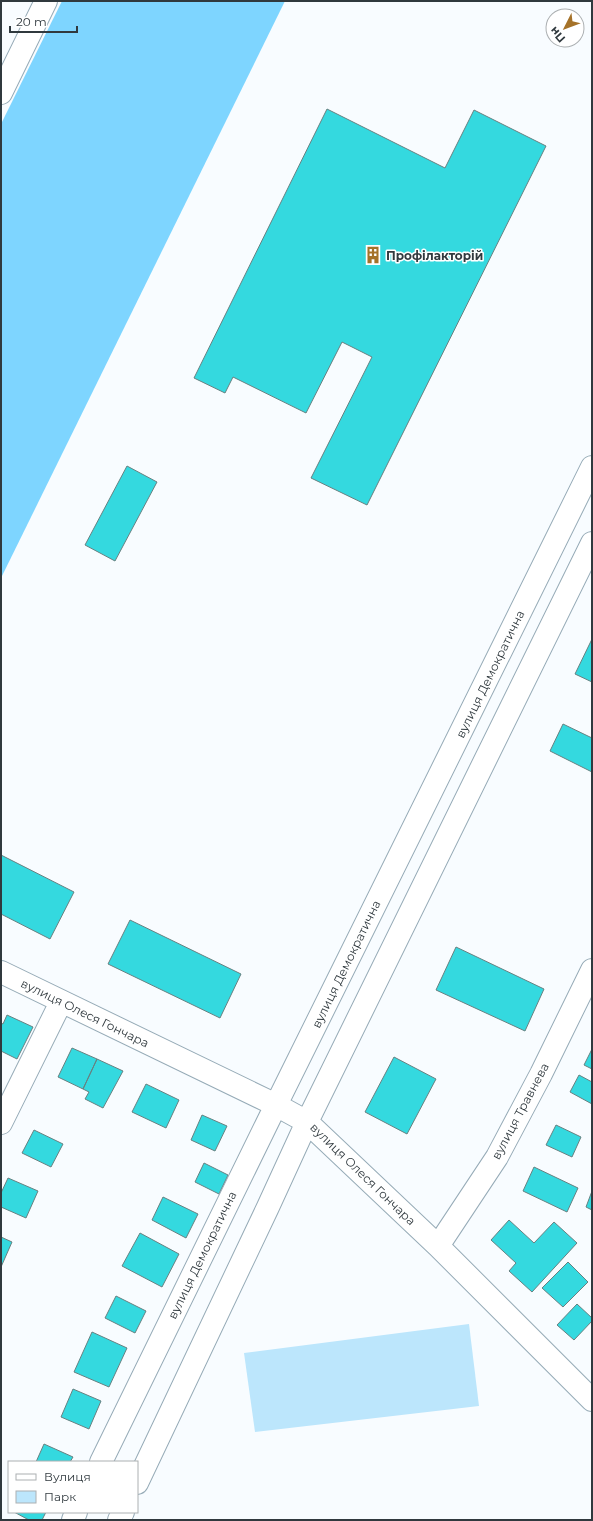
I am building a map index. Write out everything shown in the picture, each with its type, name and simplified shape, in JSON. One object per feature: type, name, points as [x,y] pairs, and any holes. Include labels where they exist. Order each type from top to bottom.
[{"type":"street","points":[[1,93],[46,1]]},
{"type":"street","name":"вулиця Демократична","points":[[101,1461],[592,467]]},
{"type":"street","points":[[138,1481],[307,1122],[592,543]]},
{"type":"street","name":"вулиця Травнева","points":[[438,1246],[497,1157],[592,970]]},
{"type":"street","name":"вулиця Олеся Гончара","points":[[1,972],[276,1105],[307,1122],[438,1246],[592,1400]]},
{"type":"street","points":[[1,1123],[61,1002]]},
{"type":"green space","points":[[469,1324],[479,1406],[255,1432],[244,1353]]},
{"type":"shaded area","points":[[62,1],[285,1],[1,578],[1,124]]},
{"type":"building","name":"Профілакторій","points":[[327,109],[445,168],[474,110],[546,146],[367,505],[311,478],[372,357],[342,342],[306,413],[233,377],[225,393],[194,378]]},
{"type":"building","points":[[127,466],[157,482],[115,561],[85,545]]},
{"type":"building","points":[[592,639],[592,682],[575,674]]},
{"type":"building","points":[[563,724],[592,738],[592,772],[550,751]]},
{"type":"building","points":[[1,855],[74,892],[50,939],[1,914]]},
{"type":"building","points":[[130,920],[241,974],[220,1018],[108,964]]},
{"type":"building","points":[[456,947],[544,989],[525,1031],[436,990]]},
{"type":"building","points":[[7,1015],[33,1027],[17,1059],[1,1051],[1,1023],[3,1024]]},
{"type":"building","points":[[72,1048],[97,1059],[83,1089],[58,1077]]},
{"type":"building","points":[[592,1049],[592,1069],[584,1065]]},
{"type":"building","points":[[394,1057],[436,1079],[407,1134],[365,1112]]},
{"type":"building","points":[[97,1059],[123,1071],[103,1108],[85,1099],[89,1092],[83,1089]]},
{"type":"building","points":[[579,1075],[592,1082],[592,1104],[570,1092]]},
{"type":"building","points":[[146,1084],[179,1100],[166,1128],[132,1112]]},
{"type":"building","points":[[202,1115],[227,1126],[215,1151],[191,1140]]},
{"type":"building","points":[[556,1125],[581,1137],[572,1157],[546,1145]]},
{"type":"building","points":[[34,1130],[63,1144],[51,1167],[22,1153]]},
{"type":"building","points":[[204,1163],[228,1175],[219,1194],[195,1182]]},
{"type":"building","points":[[534,1167],[578,1188],[567,1212],[523,1191]]},
{"type":"building","points":[[8,1178],[38,1191],[26,1218],[1,1207],[1,1193]]},
{"type":"building","points":[[592,1191],[592,1210],[586,1207]]},
{"type":"building","points":[[163,1197],[198,1214],[186,1238],[152,1220]]},
{"type":"building","points":[[509,1220],[534,1243],[554,1222],[577,1243],[532,1292],[509,1271],[516,1263],[491,1240]]},
{"type":"building","points":[[140,1233],[179,1254],[162,1287],[122,1266]]},
{"type":"building","points":[[1,1237],[12,1242],[1,1267]]},
{"type":"building","points":[[568,1262],[588,1282],[563,1307],[542,1288]]},
{"type":"building","points":[[116,1296],[146,1311],[135,1333],[105,1318]]},
{"type":"building","points":[[577,1304],[592,1318],[592,1321],[574,1340],[557,1325]]},
{"type":"building","points":[[92,1332],[127,1348],[109,1387],[74,1372]]},
{"type":"building","points":[[73,1389],[101,1401],[89,1429],[61,1417]]},
{"type":"building","points":[[44,1444],[73,1457],[71,1461],[36,1461]]},
{"type":"building","points":[[16,1513],[46,1513],[42,1520],[29,1520]]},
{"type":"place","name":"Профілакторій","points":[[373,255]]}]
